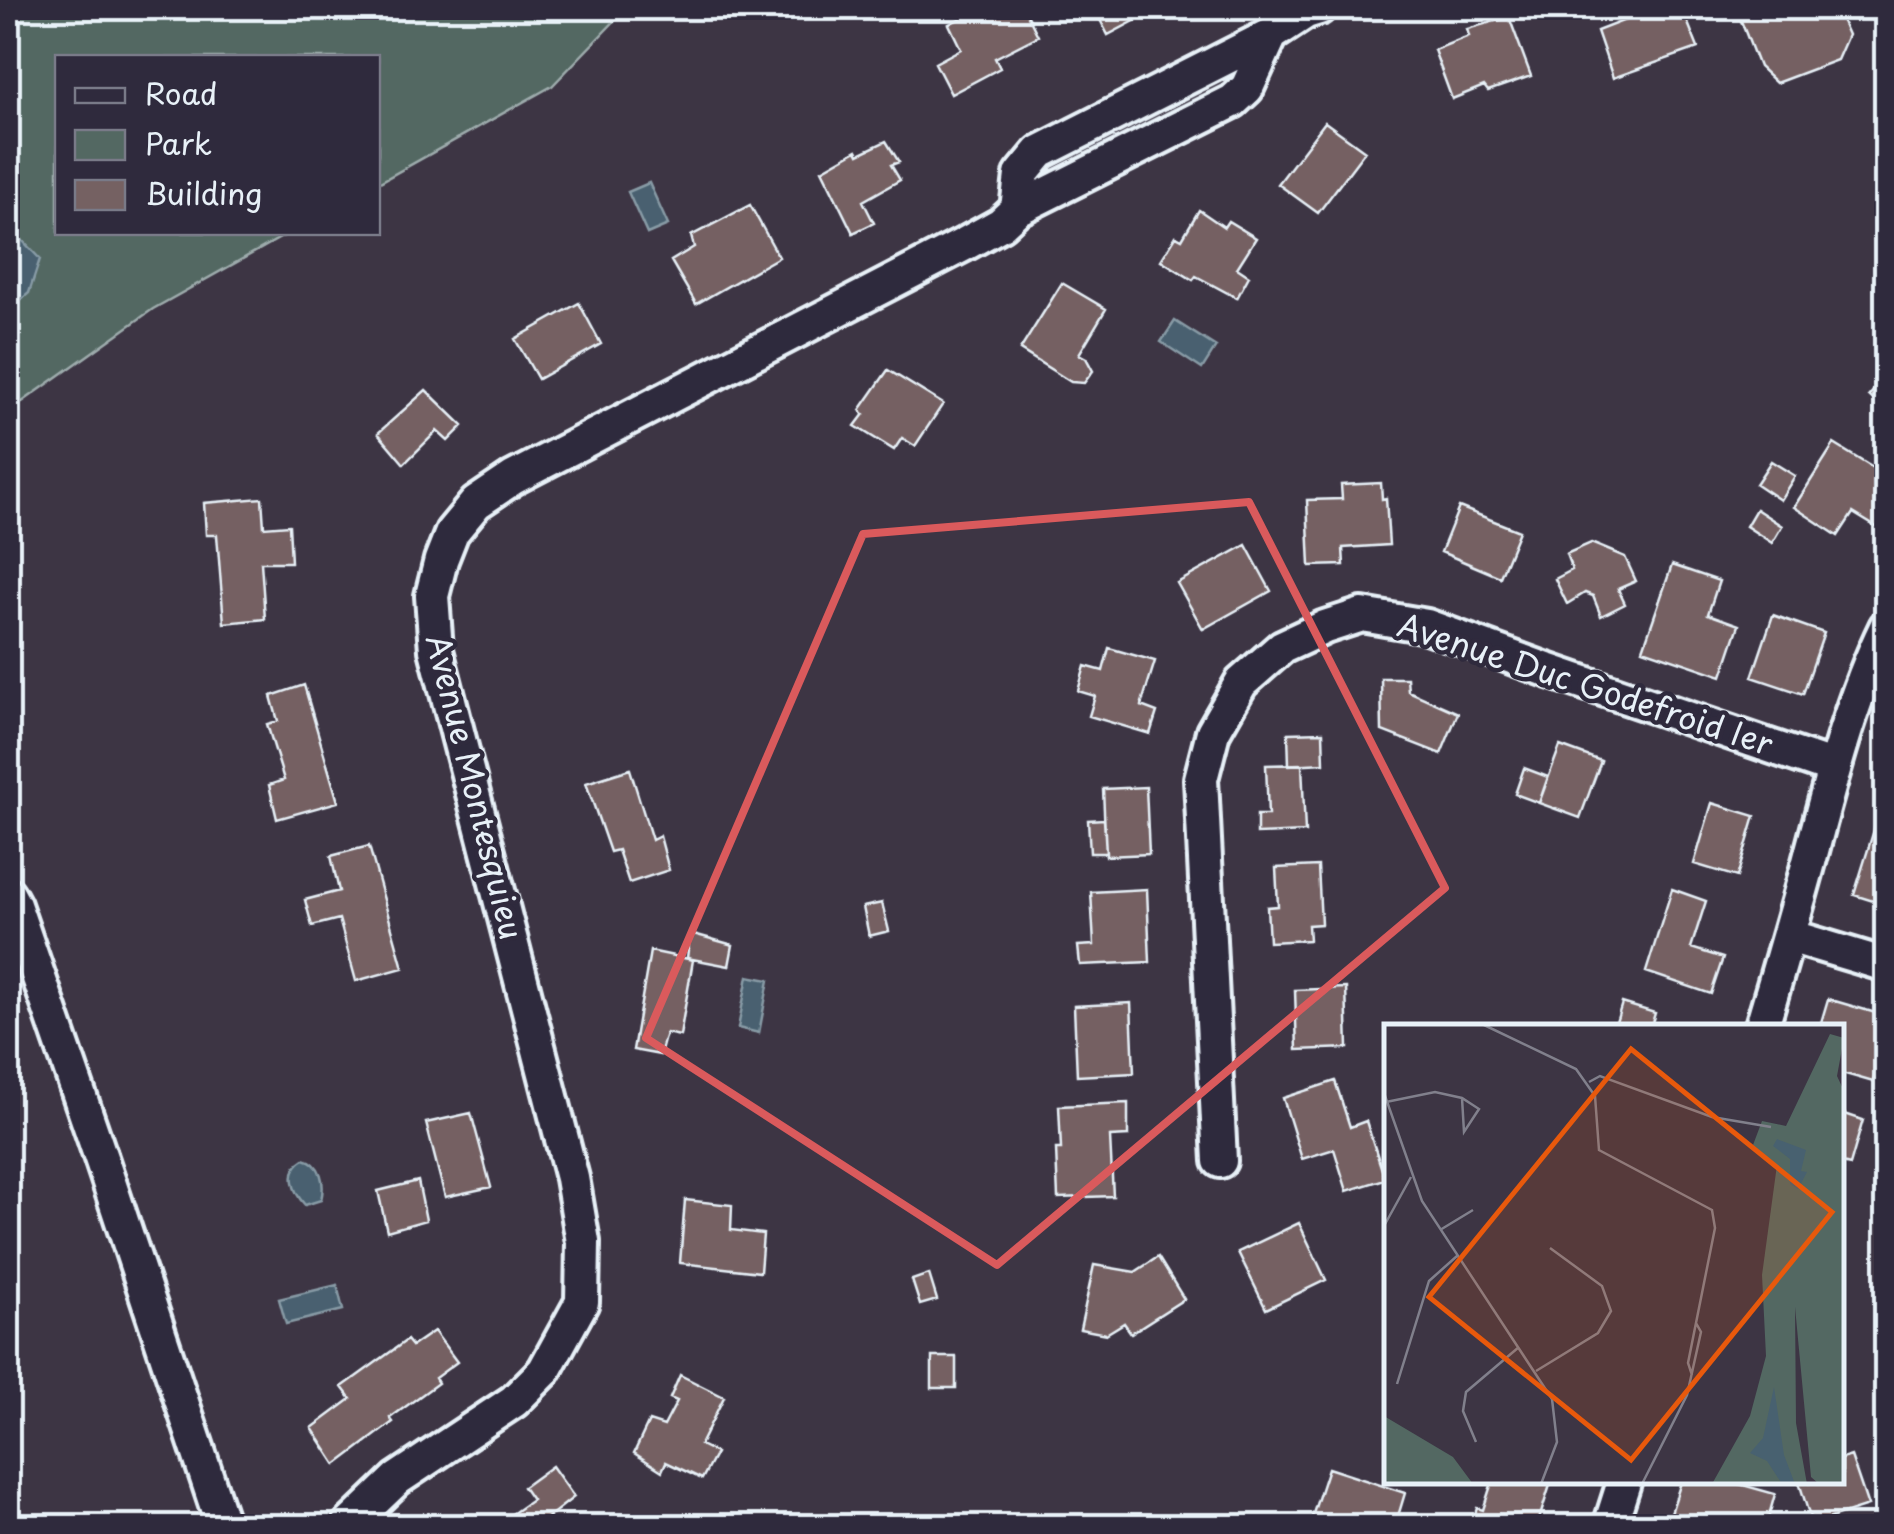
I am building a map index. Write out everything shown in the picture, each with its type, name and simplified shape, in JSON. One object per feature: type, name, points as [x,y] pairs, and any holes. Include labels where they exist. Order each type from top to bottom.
[{"type":"street","name":"Avenue Montesquieu","points":[[348,1526],[398,1480],[524,1391],[544,1371],[582,1302],[583,1242],[572,1178],[436,650],[432,596],[452,532],[476,503],[513,478],[1001,224],[1017,209],[1020,175],[1040,152],[1319,8]]},
{"type":"street","name":"Avenue Duc Godefroid Ier","points":[[1220,1161],[1200,779],[1212,732],[1241,683],[1282,647],[1362,615],[1428,626],[1834,768]]},
{"type":"street","points":[[1763,1024],[1834,768],[1872,656],[1886,627]]},
{"type":"street","points":[[8,894],[102,1160],[223,1526]]},
{"type":"street","points":[[1789,936],[1886,964]]},
{"type":"street","points":[[1610,1526],[1623,1484]]},
{"type":"highlighted area","points":[[1249,502],[1445,888],[997,1265],[646,1038],[863,534]]},
{"type":"green space","points":[[8,8],[627,8],[552,86],[380,182],[380,55],[55,55],[55,235],[285,235],[153,309],[8,412]]},
{"type":"water","points":[[649,183],[668,225],[647,234],[628,192]]},
{"type":"water","points":[[8,237],[20,238],[40,259],[29,293],[8,311]]},
{"type":"water","points":[[1175,321],[1216,347],[1202,369],[1161,342]]},
{"type":"water","points":[[748,976],[769,980],[759,1033],[738,1028]]},
{"type":"water","points":[[304,1159],[315,1165],[323,1187],[321,1200],[305,1205],[293,1181],[294,1169]]},
{"type":"water","points":[[337,1285],[343,1310],[286,1324],[279,1299]]},
{"type":"building","points":[[981,8],[1024,8],[1038,36],[995,58],[1000,68],[951,94],[935,63],[961,49],[949,24]]},
{"type":"building","points":[[1094,8],[1159,8],[1108,35]]},
{"type":"building","points":[[1654,8],[1682,8],[1698,48],[1613,78],[1597,31]]},
{"type":"building","points":[[1736,8],[1836,8],[1848,35],[1837,60],[1776,83],[1759,67]]},
{"type":"building","points":[[1509,17],[1531,76],[1488,91],[1484,86],[1452,99],[1434,50],[1469,36],[1467,29]]},
{"type":"building","points":[[1325,122],[1365,151],[1318,213],[1278,184]]},
{"type":"building","points":[[886,141],[899,162],[891,165],[900,180],[863,201],[874,223],[853,233],[822,170],[857,150],[859,154]]},
{"type":"building","points":[[750,205],[779,257],[696,304],[671,261],[694,247],[691,236]]},
{"type":"building","points":[[1199,210],[1224,227],[1228,221],[1256,238],[1237,268],[1249,276],[1237,298],[1196,276],[1193,280],[1161,260],[1176,236],[1182,239]]},
{"type":"building","points":[[1062,283],[1106,309],[1079,354],[1093,371],[1084,383],[1071,382],[1020,350]]},
{"type":"building","points":[[579,303],[601,344],[538,379],[515,339]]},
{"type":"building","points":[[888,370],[943,404],[915,446],[902,438],[894,450],[855,426],[864,414],[860,410]]},
{"type":"building","points":[[1886,376],[1886,412],[1869,396]]},
{"type":"building","points":[[426,390],[463,426],[448,441],[437,431],[404,464],[378,433]]},
{"type":"building","points":[[1834,444],[1886,476],[1886,521],[1881,530],[1853,513],[1838,536],[1794,507]]},
{"type":"building","points":[[1771,461],[1795,476],[1780,500],[1756,484]]},
{"type":"building","points":[[1381,483],[1382,499],[1386,498],[1389,545],[1343,548],[1344,565],[1310,566],[1307,500],[1342,499],[1341,485]]},
{"type":"building","points":[[262,498],[264,527],[289,525],[291,562],[261,562],[265,619],[224,623],[217,535],[206,535],[204,503]]},
{"type":"building","points":[[1459,507],[1519,531],[1500,577],[1441,552]]},
{"type":"building","points":[[1756,509],[1782,526],[1772,543],[1746,526]]},
{"type":"building","points":[[1591,543],[1625,557],[1636,581],[1618,589],[1625,604],[1601,616],[1593,596],[1585,593],[1567,604],[1555,579],[1572,570],[1566,554]]},
{"type":"building","points":[[1246,545],[1271,591],[1203,629],[1177,583]]},
{"type":"building","points":[[1672,565],[1719,581],[1708,614],[1739,625],[1722,676],[1643,649]]},
{"type":"building","points":[[1773,615],[1824,633],[1803,694],[1752,677]]},
{"type":"building","points":[[1109,648],[1155,661],[1141,706],[1157,712],[1150,734],[1089,716],[1095,696],[1078,691],[1085,666],[1103,671]]},
{"type":"building","points":[[1381,678],[1407,678],[1408,691],[1458,713],[1441,754],[1382,731]]},
{"type":"building","points":[[304,685],[338,802],[277,819],[269,785],[284,780],[267,724],[278,721],[271,696]]},
{"type":"building","points":[[1323,732],[1324,763],[1289,765],[1288,733]]},
{"type":"building","points":[[1560,746],[1601,761],[1580,818],[1539,803]]},
{"type":"building","points":[[1302,764],[1305,832],[1257,834],[1257,815],[1268,815],[1266,765]]},
{"type":"building","points":[[1524,768],[1548,777],[1539,803],[1515,794]]},
{"type":"building","points":[[630,769],[652,840],[660,836],[669,870],[629,883],[618,850],[610,852],[586,783]]},
{"type":"building","points":[[1146,787],[1149,854],[1106,856],[1103,789]]},
{"type":"building","points":[[1712,803],[1755,816],[1737,877],[1694,864]]},
{"type":"building","points":[[1878,817],[1886,820],[1886,905],[1854,895]]},
{"type":"building","points":[[1104,819],[1106,853],[1090,853],[1088,820]]},
{"type":"building","points":[[369,846],[403,968],[356,981],[339,919],[312,926],[305,900],[339,891],[331,856]]},
{"type":"building","points":[[1318,866],[1321,924],[1308,925],[1309,940],[1269,942],[1267,907],[1278,906],[1276,868]]},
{"type":"building","points":[[1147,889],[1150,962],[1080,965],[1078,946],[1094,945],[1091,892]]},
{"type":"building","points":[[1672,889],[1706,901],[1691,948],[1723,958],[1711,994],[1646,972]]},
{"type":"building","points":[[882,903],[889,931],[869,936],[863,907]]},
{"type":"building","points":[[690,933],[733,945],[729,966],[687,958]]},
{"type":"building","points":[[650,951],[693,960],[680,1036],[666,1033],[660,1055],[633,1050]]},
{"type":"building","points":[[1346,988],[1348,1048],[1297,1050],[1295,990]]},
{"type":"building","points":[[1828,999],[1886,1016],[1886,1036],[1873,1082],[1844,1074],[1844,1024],[1821,1024]]},
{"type":"building","points":[[1131,1003],[1134,1073],[1077,1076],[1074,1006]]},
{"type":"building","points":[[1622,1003],[1655,1013],[1652,1024],[1616,1024]]},
{"type":"building","points":[[1335,1081],[1350,1127],[1366,1121],[1384,1179],[1347,1191],[1334,1149],[1302,1159],[1283,1098]]},
{"type":"building","points":[[1128,1103],[1128,1136],[1110,1137],[1113,1196],[1058,1198],[1059,1106]]},
{"type":"building","points":[[471,1113],[491,1187],[445,1197],[426,1123]]},
{"type":"building","points":[[1844,1114],[1863,1120],[1850,1165],[1844,1164]]},
{"type":"building","points":[[418,1181],[426,1220],[387,1231],[378,1191]]},
{"type":"building","points":[[685,1200],[732,1205],[731,1230],[763,1234],[760,1272],[680,1263]]},
{"type":"building","points":[[1299,1223],[1326,1280],[1266,1309],[1238,1252]]},
{"type":"building","points":[[1158,1257],[1184,1299],[1131,1333],[1124,1323],[1106,1334],[1080,1329],[1094,1265],[1135,1272]]},
{"type":"building","points":[[929,1274],[937,1300],[920,1305],[912,1280]]},
{"type":"building","points":[[434,1331],[457,1362],[435,1378],[438,1383],[390,1418],[393,1422],[336,1465],[312,1428],[351,1399],[342,1387],[407,1340],[412,1346]]},
{"type":"building","points":[[932,1357],[956,1357],[956,1388],[932,1388]]},
{"type":"building","points":[[680,1375],[724,1397],[700,1445],[716,1453],[702,1479],[666,1462],[662,1471],[634,1453],[649,1421],[664,1426],[677,1401],[670,1398]]},
{"type":"building","points":[[1851,1456],[1868,1506],[1812,1524],[1800,1484],[1844,1484],[1844,1458]]},
{"type":"building","points":[[552,1466],[574,1497],[546,1519],[553,1526],[495,1526],[532,1500],[523,1487]]},
{"type":"building","points":[[1328,1468],[1405,1493],[1395,1526],[1309,1526]]},
{"type":"building","points":[[1491,1484],[1550,1484],[1537,1526],[1471,1526],[1477,1508],[1483,1510]]},
{"type":"building","points":[[1680,1484],[1739,1484],[1775,1494],[1766,1526],[1717,1526],[1671,1513]]}]
